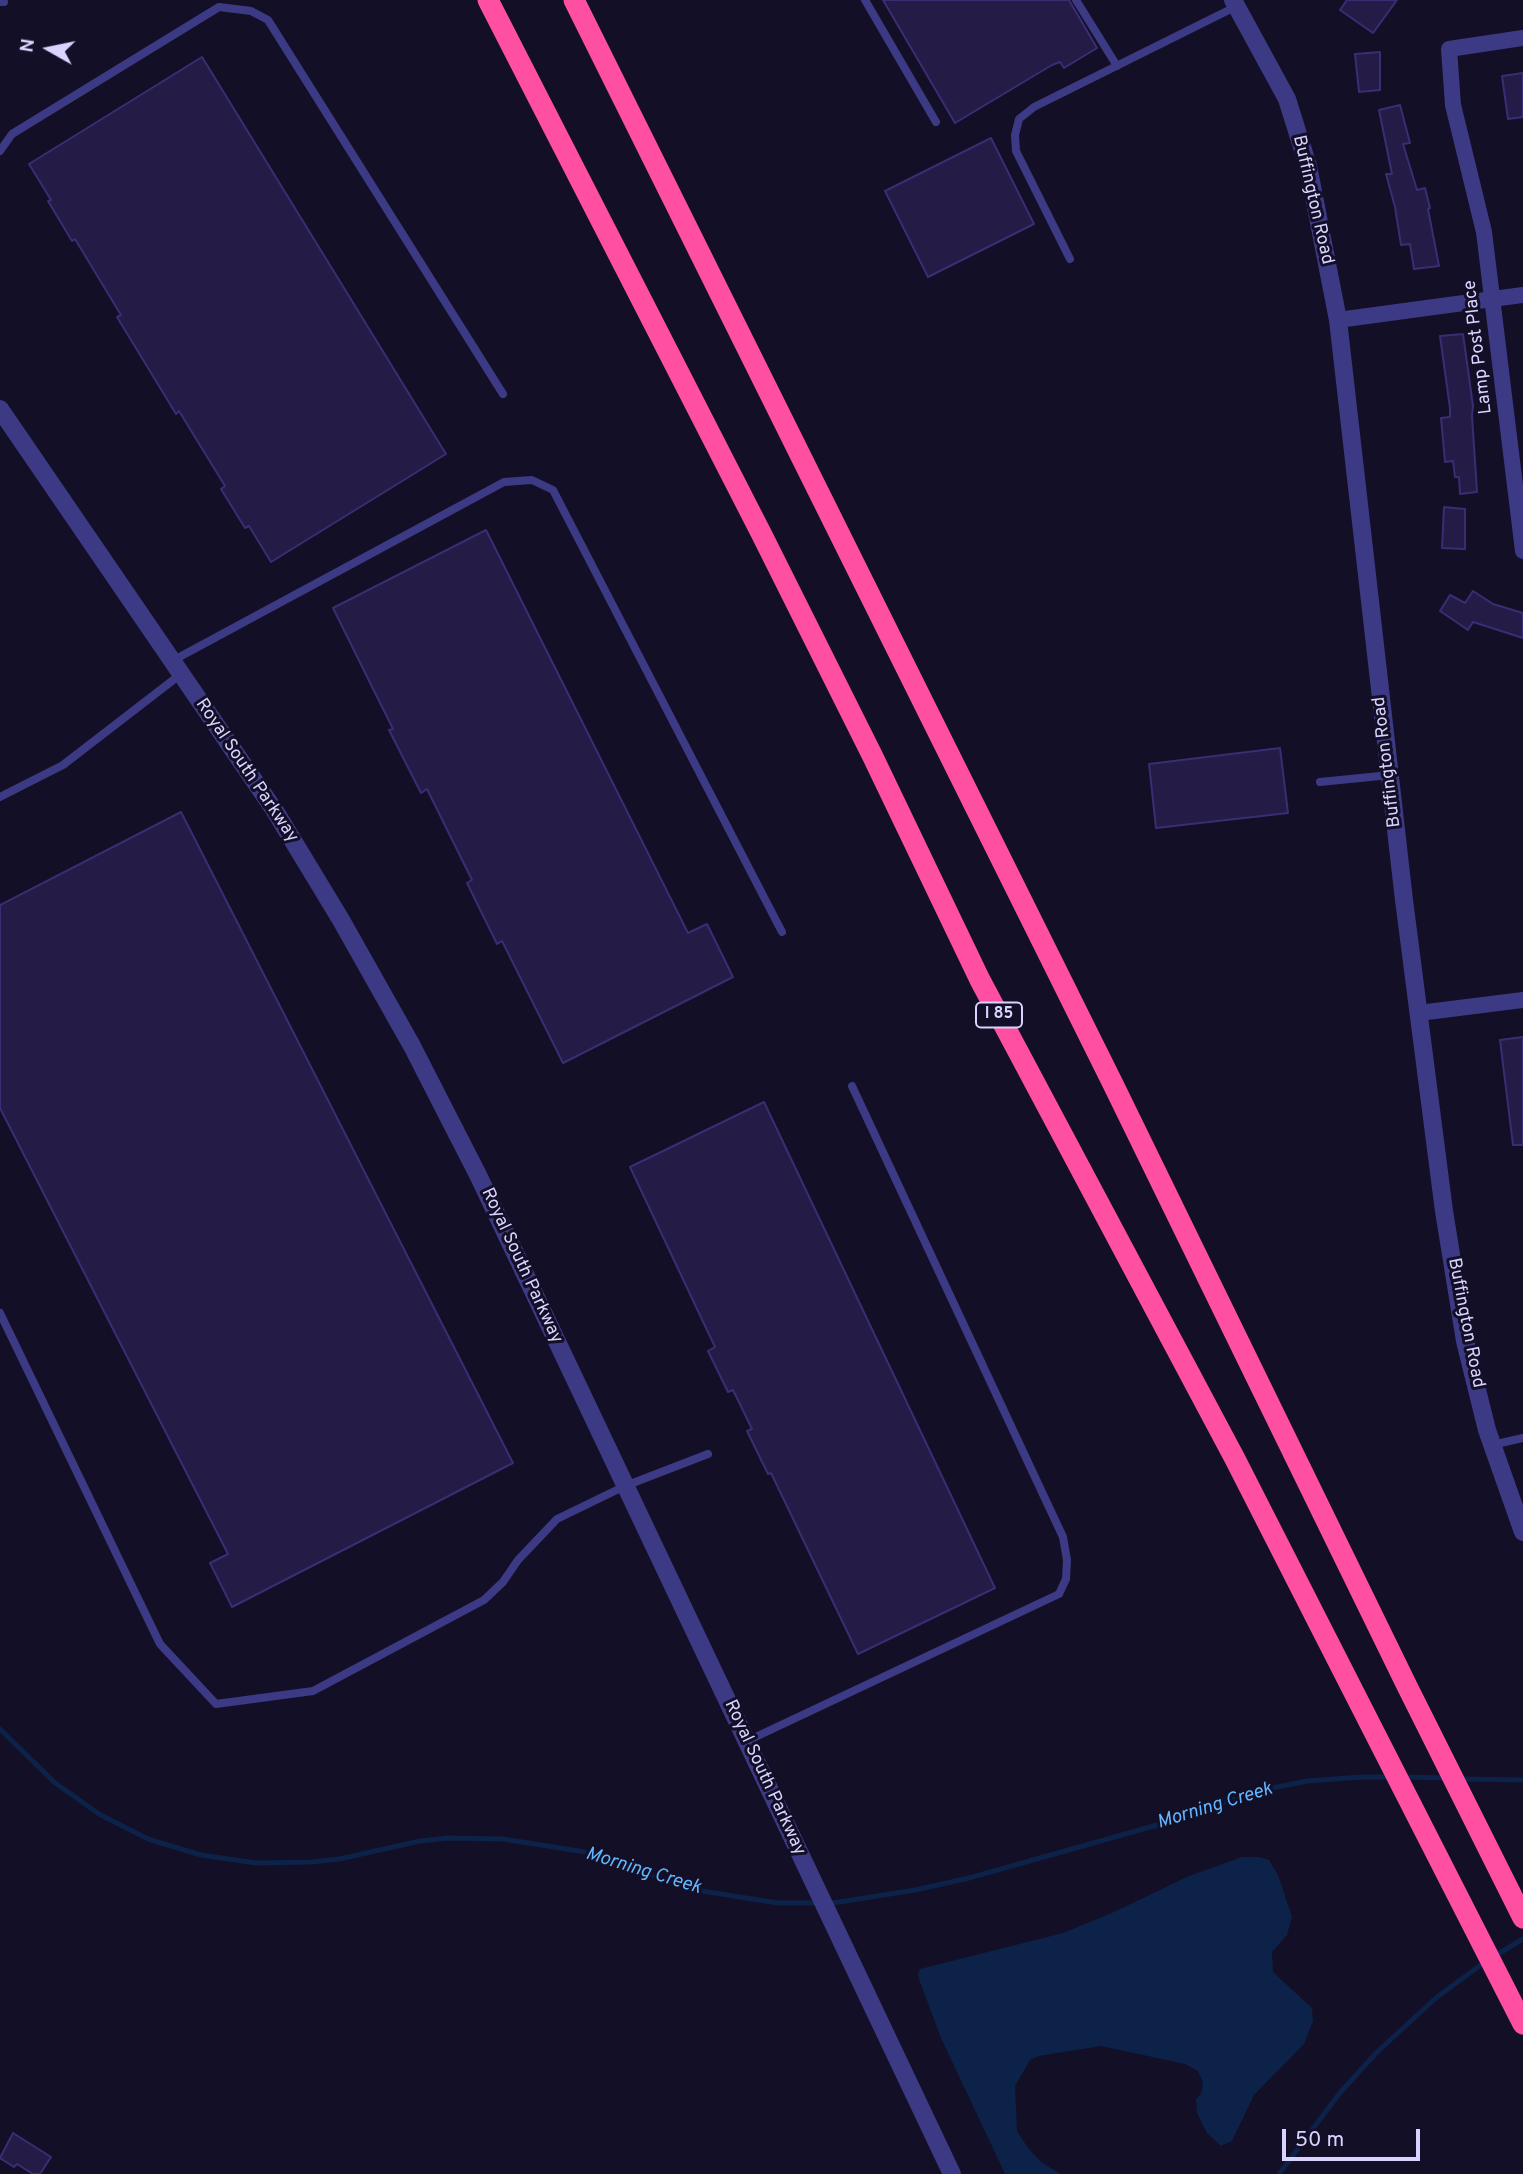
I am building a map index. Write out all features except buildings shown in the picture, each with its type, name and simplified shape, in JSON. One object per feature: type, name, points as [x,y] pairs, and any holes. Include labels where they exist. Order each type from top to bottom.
[{"type":"highway","name":"I 85","points":[[488,0],[762,535],[873,757],[979,979],[1235,1459],[1523,2024]]},
{"type":"highway","points":[[574,0],[1100,1058],[1523,1918]]},
{"type":"street","name":"Buffington Road","points":[[1235,3],[1287,99],[1308,166],[1338,320],[1390,775],[1444,1210],[1465,1341],[1492,1445],[1523,1532]]},
{"type":"street","name":"Lamp Post Place","points":[[1523,38],[1449,49],[1452,106],[1484,232],[1523,551]]},
{"type":"street","points":[[1338,320],[1523,295]]},
{"type":"street","name":"Royal South Parkway","points":[[0,409],[275,811],[412,1045],[478,1175],[952,2174]]},
{"type":"street","points":[[1419,1013],[1523,1000]]},
{"type":"lane","points":[[865,0],[936,121]]},
{"type":"lane","points":[[1076,0],[1117,66]]},
{"type":"lane","points":[[1070,258],[1017,151],[1015,135],[1019,118],[1034,107],[1235,3]]},
{"type":"lane","points":[[0,151],[12,134],[219,7],[251,11],[268,20],[503,394]]},
{"type":"lane","points":[[0,797],[63,765],[177,668],[504,482],[532,480],[553,490],[782,932]]},
{"type":"lane","points":[[1320,782],[1390,775]]},
{"type":"lane","points":[[747,1741],[1059,1594],[1066,1579],[1067,1560],[1063,1537],[852,1086]]},
{"type":"lane","points":[[0,1313],[160,1644],[216,1704],[313,1691],[484,1600],[557,1519],[625,1486],[708,1454]]},
{"type":"lane","points":[[1492,1445],[1523,1438]]},
{"type":"water","points":[[1242,1857],[1269,1860],[1278,1875],[1292,1917],[1287,1935],[1272,1952],[1273,1972],[1312,2008],[1313,2021],[1304,2044],[1254,2095],[1232,2141],[1221,2146],[1207,2133],[1197,2113],[1196,2099],[1201,2094],[1203,2083],[1198,2071],[1185,2064],[1101,2046],[1039,2056],[1030,2060],[1015,2086],[1017,2131],[1040,2161],[1060,2174],[1005,2174],[941,2038],[920,1982],[920,1969],[1063,1933],[1189,1876]]},
{"type":"waterway","name":"Morning Creek","points":[[0,1729],[54,1782],[99,1814],[148,1839],[201,1855],[256,1863],[312,1862],[339,1859],[420,1841],[448,1838],[503,1839],[585,1852],[696,1890],[778,1903],[833,1903],[915,1890],[969,1878],[1175,1820],[1253,1792],[1307,1781],[1391,1777]]},
{"type":"waterway","name":"Morning Creek","points":[[1405,1777],[1447,1778]]},
{"type":"waterway","name":"Morning Creek","points":[[1461,1779],[1523,1780]]},
{"type":"waterway","points":[[1493,1957],[1523,1939]]},
{"type":"waterway","points":[[1279,2174],[1339,2094],[1376,2053],[1437,1997],[1485,1962]]}]
